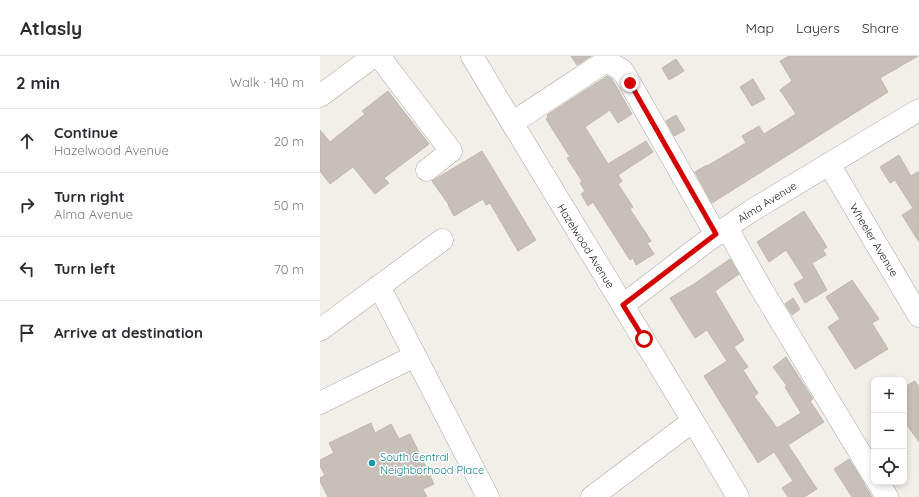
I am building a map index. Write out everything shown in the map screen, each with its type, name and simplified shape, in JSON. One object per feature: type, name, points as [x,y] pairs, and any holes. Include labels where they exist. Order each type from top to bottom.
[{"type":"street","points":[[322,90],[374,56]]},
{"type":"street","points":[[379,56],[451,151],[426,170]]},
{"type":"street","name":"Hazelwood Avenue","points":[[472,56],[738,497]]},
{"type":"street","points":[[512,124],[606,61],[622,70],[722,231],[759,285],[871,471]]},
{"type":"street","name":"Alma Avenue","points":[[623,305],[722,231],[919,110]]},
{"type":"street","name":"Wheeler Avenue","points":[[829,164],[919,316]]},
{"type":"street","points":[[320,330],[442,240]]},
{"type":"street","points":[[379,286],[488,497]]},
{"type":"street","points":[[320,403],[415,356]]},
{"type":"street","points":[[592,497],[693,421]]},
{"type":"street","points":[[880,485],[887,497]]},
{"type":"building","points":[[571,56],[591,56],[577,65]]},
{"type":"building","points":[[789,56],[918,56],[880,78],[888,92],[712,203],[695,172],[746,143],[742,136],[759,126],[764,134],[796,114],[780,90],[792,81],[780,61]]},
{"type":"building","points":[[676,59],[684,71],[669,80],[662,68]]},
{"type":"building","points":[[607,76],[612,79],[632,114],[618,123],[610,110],[585,127],[608,164],[646,141],[653,152],[618,175],[622,181],[618,184],[633,207],[630,209],[651,241],[647,243],[654,254],[636,265],[633,258],[630,260],[593,202],[588,206],[581,194],[585,191],[580,183],[582,181],[567,158],[570,157],[546,119],[548,118],[547,115]]},
{"type":"building","points":[[753,79],[765,99],[752,106],[740,87]]},
{"type":"building","points":[[388,91],[429,144],[384,178],[389,183],[375,194],[353,167],[330,184],[320,171],[320,130],[330,142],[365,114],[362,111]]},
{"type":"building","points":[[676,115],[685,130],[674,136],[666,121]]},
{"type":"building","points":[[482,151],[536,240],[518,251],[490,203],[486,205],[483,199],[454,216],[449,205],[432,181]]},
{"type":"building","points":[[899,155],[911,176],[919,171],[919,242],[902,215],[913,208],[895,180],[890,183],[880,167]]},
{"type":"building","points":[[804,211],[827,247],[823,250],[826,255],[812,263],[827,290],[805,303],[794,284],[804,278],[786,250],[769,262],[757,242]]},
{"type":"building","points":[[730,259],[739,274],[715,291],[744,340],[734,347],[748,367],[743,370],[758,393],[754,396],[777,428],[801,413],[785,387],[787,386],[773,367],[786,357],[813,399],[810,401],[824,422],[788,445],[817,489],[804,497],[788,497],[782,488],[793,481],[774,452],[758,463],[704,376],[727,361],[707,330],[695,338],[670,298],[694,284]]},
{"type":"building","points":[[852,280],[879,319],[872,323],[888,349],[855,369],[828,327],[840,319],[826,297]]},
{"type":"building","points":[[793,298],[800,309],[792,315],[785,304]]},
{"type":"building","points":[[915,381],[919,388],[919,442],[907,425],[907,385]]},
{"type":"building","name":"South Central Neighborhood Place","points":[[371,423],[375,433],[391,424],[399,439],[410,434],[434,484],[423,489],[427,497],[328,497],[320,481],[320,478],[325,475],[320,466],[320,460],[334,453],[329,443]]},
{"type":"building","points":[[849,459],[872,497],[852,497],[834,469]]},
{"type":"place","name":"South Central Neighborhood Place","points":[[372,463]]},
{"type":"route","points":[[630,83],[716,234],[623,305],[644,339]]}]
